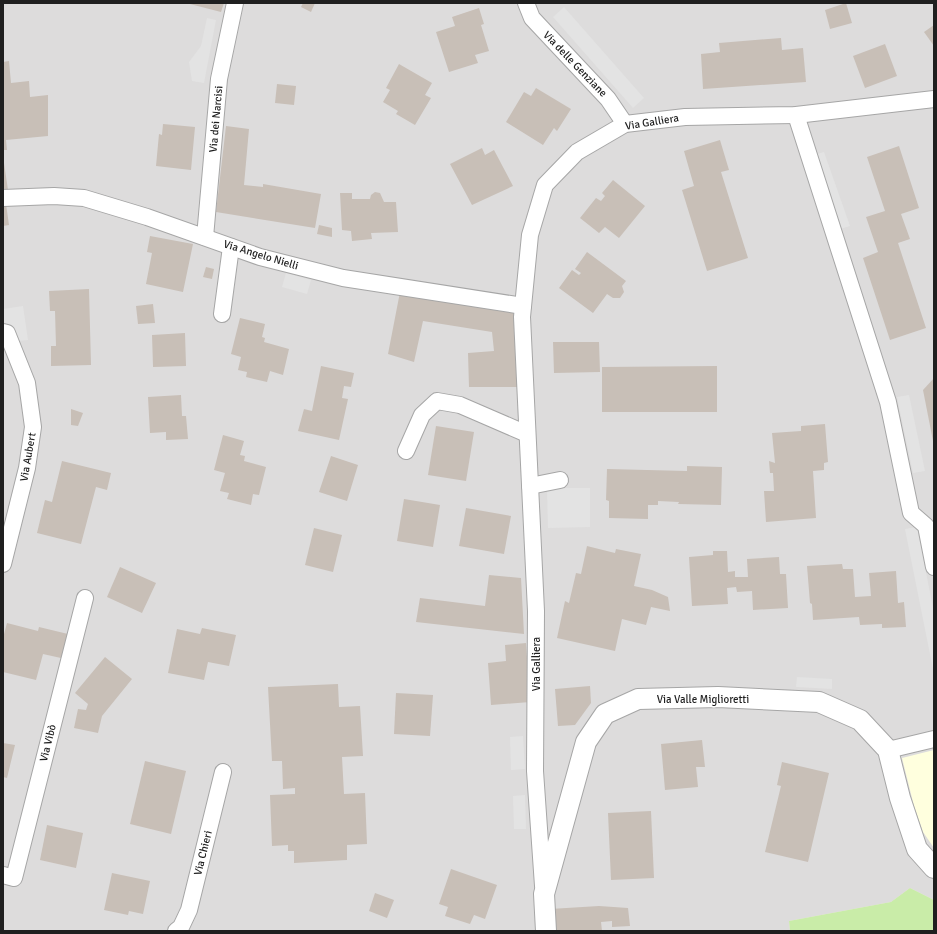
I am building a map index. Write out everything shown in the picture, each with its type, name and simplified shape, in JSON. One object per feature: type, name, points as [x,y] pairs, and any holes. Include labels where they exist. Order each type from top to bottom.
[{"type":"street","name":"Via dei Narcisi","points":[[205,237],[219,79],[235,3]]},
{"type":"street","name":"Via delle Genziane","points":[[526,3],[532,18],[608,99],[625,124]]},
{"type":"street","name":"Via Galliera","points":[[544,894],[535,771],[536,611],[522,317],[530,234],[545,185],[577,152],[625,124],[685,117],[796,115],[934,99]]},
{"type":"street","points":[[796,115],[888,402],[911,513],[926,526],[934,567]]},
{"type":"street","name":"Via Angelo Nielli","points":[[3,198],[54,196],[84,198],[205,237],[260,257],[343,278],[523,306]]},
{"type":"street","points":[[222,314],[231,247]]},
{"type":"street","name":"Via Aubert","points":[[3,332],[7,334],[27,383],[33,427],[27,468],[3,564]]},
{"type":"street","points":[[406,451],[422,415],[437,401],[460,405],[528,434]]},
{"type":"street","points":[[530,486],[560,480]]},
{"type":"street","name":"Via Vibò","points":[[3,875],[14,878],[85,598]]},
{"type":"street","name":"Via Valle Miglioretti","points":[[546,931],[544,894],[586,742],[605,714],[638,699],[718,697],[819,702],[860,720],[888,750],[900,798],[917,849],[934,868]]},
{"type":"street","points":[[888,750],[934,739]]},
{"type":"street","name":"Via Chieri","points":[[176,931],[181,927],[189,910],[223,772]]},
{"type":"shaded area","points":[[3,3],[934,3],[934,900],[910,888],[891,902],[789,921],[790,931],[3,931]]},
{"type":"shaded area","points":[[564,7],[644,98],[633,108],[553,17]]},
{"type":"shaded area","points":[[207,18],[216,20],[204,83],[192,81],[189,62],[201,46]]},
{"type":"shaded area","points":[[824,152],[850,226],[840,229],[814,155]]},
{"type":"shaded area","points":[[286,273],[311,280],[307,294],[282,287]]},
{"type":"shaded area","points":[[23,306],[28,340],[17,341],[16,333],[3,325],[3,309]]},
{"type":"shaded area","points":[[909,395],[925,471],[913,473],[897,397]]},
{"type":"shaded area","points":[[547,488],[590,488],[590,527],[548,528]]},
{"type":"shaded area","points":[[917,527],[934,613],[933,669],[905,529]]},
{"type":"shaded area","points":[[797,677],[832,679],[832,689],[796,687]]},
{"type":"shaded area","points":[[523,736],[525,769],[511,770],[510,737]]},
{"type":"shaded area","points":[[934,750],[934,848],[923,832],[914,806],[902,758]]},
{"type":"shaded area","points":[[525,795],[526,829],[514,829],[513,796]]},
{"type":"green space","points":[[910,888],[934,900],[934,931],[790,931],[789,921],[891,902]]},
{"type":"building","points":[[186,3],[224,3],[221,12]]},
{"type":"building","points":[[303,3],[315,3],[311,12],[301,7]]},
{"type":"building","points":[[846,3],[852,23],[830,29],[825,10]]},
{"type":"building","points":[[479,8],[484,24],[481,25],[489,51],[475,55],[478,63],[449,72],[436,32],[455,26],[452,17]]},
{"type":"building","points":[[934,25],[934,46],[924,32]]},
{"type":"building","points":[[781,38],[782,50],[803,48],[806,82],[703,89],[701,54],[720,52],[719,43]]},
{"type":"building","points":[[885,44],[897,76],[865,88],[853,56]]},
{"type":"building","points":[[9,61],[11,83],[29,81],[30,97],[48,95],[48,136],[6,140],[7,150],[3,150],[3,62]]},
{"type":"building","points":[[399,64],[432,83],[425,95],[431,98],[415,125],[396,114],[398,111],[383,102],[390,90],[386,88]]},
{"type":"building","points":[[277,84],[296,86],[294,105],[275,103]]},
{"type":"building","points":[[536,88],[571,109],[557,131],[554,128],[543,145],[506,122],[524,92],[531,96]]},
{"type":"building","points":[[163,124],[195,127],[191,170],[156,166],[159,134],[162,135]]},
{"type":"building","points":[[226,126],[249,129],[244,185],[263,187],[263,184],[321,194],[315,228],[216,212]]},
{"type":"building","points":[[720,140],[729,170],[721,172],[748,258],[707,271],[682,190],[694,186],[684,151]]},
{"type":"building","points":[[899,146],[919,208],[901,214],[910,239],[898,243],[926,328],[890,340],[863,258],[878,252],[866,217],[885,211],[867,157]]},
{"type":"building","points":[[482,148],[485,155],[494,150],[513,186],[472,205],[450,164]]},
{"type":"building","points":[[3,156],[8,190],[3,191]]},
{"type":"building","points":[[613,180],[645,206],[619,238],[605,227],[599,233],[580,218],[596,198],[601,201],[605,196],[602,193]]},
{"type":"building","points":[[375,192],[380,193],[384,202],[396,202],[398,232],[371,233],[372,239],[352,241],[351,231],[342,230],[340,193],[352,193],[352,199],[370,199],[371,195]]},
{"type":"building","points":[[6,204],[9,225],[3,226],[3,205]]},
{"type":"building","points":[[319,225],[332,228],[332,237],[317,234]]},
{"type":"building","points":[[150,236],[193,244],[183,292],[146,284],[152,253],[147,252]]},
{"type":"building","points":[[587,252],[626,281],[622,286],[624,292],[620,298],[613,298],[607,294],[593,313],[559,288],[572,270],[579,275],[581,273],[575,269]]},
{"type":"building","points":[[206,267],[214,269],[212,279],[203,277]]},
{"type":"building","points":[[89,289],[91,365],[51,366],[51,346],[56,346],[55,311],[50,311],[49,291]]},
{"type":"building","points":[[400,292],[515,312],[517,387],[469,387],[468,353],[494,351],[492,332],[423,321],[414,362],[388,354]]},
{"type":"building","points":[[153,304],[155,323],[138,324],[136,306]]},
{"type":"building","points":[[240,318],[265,324],[262,337],[265,338],[264,342],[289,349],[283,375],[270,371],[267,382],[246,377],[247,372],[238,370],[241,357],[231,354]]},
{"type":"building","points":[[185,333],[186,366],[153,367],[152,335]]},
{"type":"building","points":[[553,342],[599,342],[600,372],[554,373]]},
{"type":"building","points":[[321,366],[354,373],[351,387],[344,386],[342,398],[348,399],[339,440],[298,431],[304,409],[312,411]]},
{"type":"building","points":[[717,366],[717,412],[602,412],[602,367]]},
{"type":"building","points":[[934,378],[934,441],[933,441],[923,390]]},
{"type":"building","points":[[181,395],[182,416],[186,416],[188,439],[166,440],[166,432],[150,433],[148,397]]},
{"type":"building","points":[[71,409],[83,413],[78,426],[71,425]]},
{"type":"building","points":[[825,424],[828,462],[824,463],[824,470],[813,471],[816,518],[766,522],[764,491],[774,491],[773,473],[770,473],[769,461],[775,463],[772,433],[801,431],[801,426]]},
{"type":"building","points":[[436,426],[474,432],[466,481],[428,475]]},
{"type":"building","points":[[223,435],[244,441],[240,455],[245,456],[244,461],[266,467],[259,495],[253,494],[251,505],[227,499],[229,493],[220,491],[225,473],[214,470]]},
{"type":"building","points":[[331,456],[358,465],[347,501],[319,492]]},
{"type":"building","points":[[62,461],[111,473],[107,490],[96,487],[81,544],[37,533],[45,500],[52,502]]},
{"type":"building","points":[[687,466],[722,467],[721,505],[678,504],[679,502],[658,501],[658,505],[648,505],[648,519],[609,518],[609,501],[606,500],[607,469],[687,471]]},
{"type":"building","points":[[404,499],[440,505],[433,547],[397,541]]},
{"type":"building","points":[[466,508],[511,516],[504,554],[459,546]]},
{"type":"building","points":[[314,528],[342,535],[333,572],[305,565]]},
{"type":"building","points":[[587,546],[615,553],[616,549],[641,554],[634,586],[652,590],[668,597],[670,611],[651,607],[646,625],[622,619],[615,651],[557,638],[565,601],[569,603],[576,573],[581,574]]},
{"type":"building","points":[[713,551],[727,551],[728,572],[735,571],[735,577],[748,577],[747,559],[779,557],[780,574],[786,574],[788,608],[753,610],[752,591],[737,592],[736,587],[727,588],[728,604],[692,606],[689,557],[713,555]]},
{"type":"building","points":[[842,564],[843,569],[853,569],[855,597],[871,596],[869,573],[896,571],[898,603],[904,602],[906,627],[882,628],[882,624],[860,625],[859,617],[813,620],[807,566]]},
{"type":"building","points":[[120,567],[156,583],[142,613],[107,597]]},
{"type":"building","points":[[489,575],[521,578],[524,634],[416,622],[420,598],[485,606]]},
{"type":"building","points":[[7,623],[38,631],[39,627],[68,634],[61,658],[43,654],[36,680],[3,672],[3,638]]},
{"type":"building","points":[[202,628],[236,635],[229,666],[208,662],[204,680],[168,673],[177,629],[200,634]]},
{"type":"building","points":[[526,643],[530,702],[491,705],[488,663],[506,661],[505,645]]},
{"type":"building","points":[[105,657],[132,679],[102,716],[98,733],[74,728],[78,709],[86,710],[88,704],[75,693]]},
{"type":"building","points":[[338,684],[339,707],[360,706],[363,756],[342,757],[344,794],[365,793],[367,844],[347,845],[347,860],[294,863],[294,851],[288,851],[288,845],[272,846],[270,795],[295,794],[295,788],[283,789],[282,761],[272,761],[268,687]]},
{"type":"building","points":[[590,686],[591,703],[575,725],[558,726],[555,689]]},
{"type":"building","points":[[396,693],[433,695],[430,736],[394,734]]},
{"type":"building","points":[[702,740],[705,767],[696,767],[698,787],[665,790],[661,744]]},
{"type":"building","points":[[3,743],[15,745],[7,778],[3,777]]},
{"type":"building","points":[[145,761],[186,771],[171,834],[130,824]]},
{"type":"building","points":[[782,762],[829,773],[808,862],[765,852],[781,786],[777,785]]},
{"type":"building","points":[[651,811],[654,878],[611,880],[608,813]]},
{"type":"building","points":[[47,825],[83,833],[76,868],[40,860]]},
{"type":"building","points":[[451,869],[497,885],[485,919],[474,915],[470,924],[445,916],[448,907],[439,904]]},
{"type":"building","points":[[112,873],[150,881],[143,914],[129,911],[128,915],[104,910]]},
{"type":"building","points":[[375,893],[394,900],[387,918],[369,911]]},
{"type":"building","points":[[599,906],[628,908],[630,926],[612,927],[612,921],[601,922],[602,931],[551,931],[550,909]]}]
